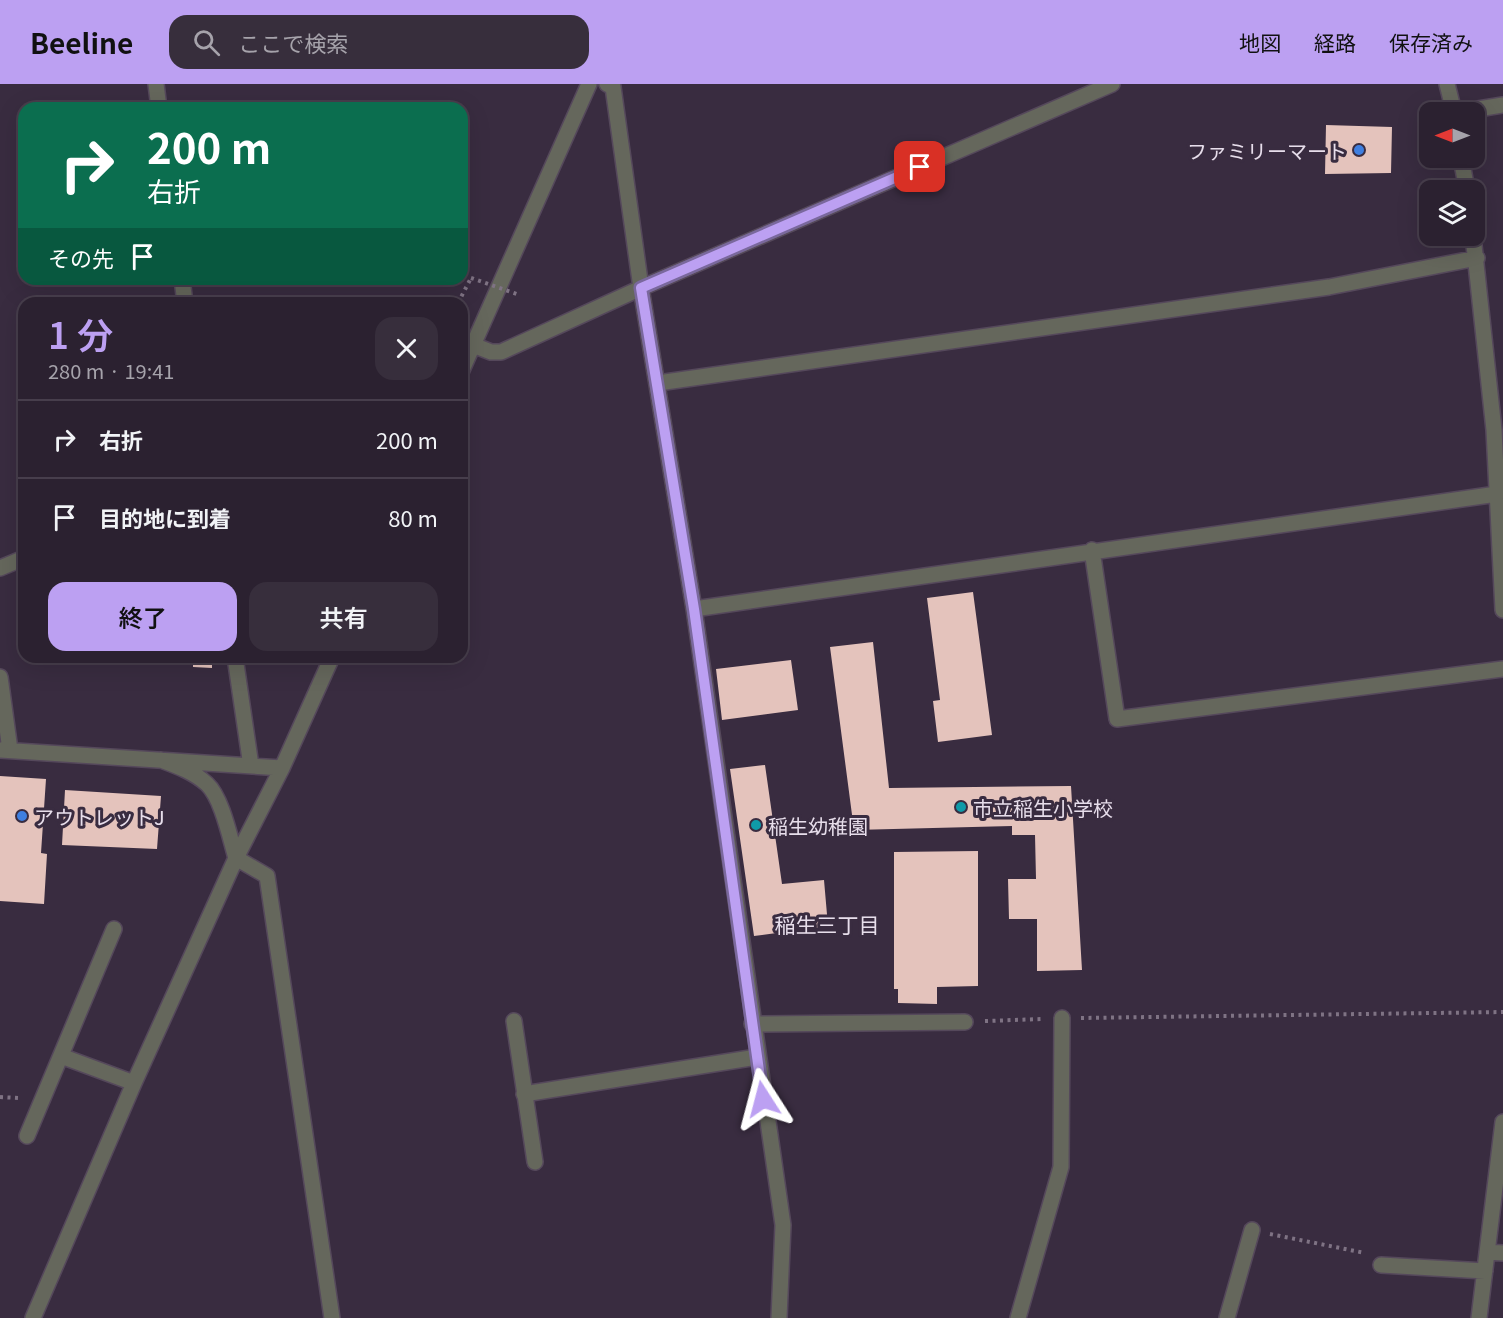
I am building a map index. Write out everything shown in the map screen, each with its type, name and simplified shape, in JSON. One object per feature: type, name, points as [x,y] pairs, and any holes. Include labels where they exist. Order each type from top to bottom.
[{"type":"street","points":[[156,84],[158,102]]},
{"type":"street","points":[[468,356],[589,84]]},
{"type":"street","points":[[607,84],[613,87],[641,288],[694,609],[752,1024],[783,1225],[778,1318]]},
{"type":"street","points":[[473,345],[491,352],[501,352],[641,288],[1112,84]]},
{"type":"street","points":[[1447,84],[1452,102]]},
{"type":"street","points":[[1485,108],[1503,105]]},
{"type":"street","points":[[1475,246],[1497,494],[1503,610]]},
{"type":"street","points":[[658,384],[1317,289],[1477,258]]},
{"type":"street","points":[[694,609],[1092,550],[1497,494]]},
{"type":"street","points":[[1092,550],[1117,719],[1503,669]]},
{"type":"street","points":[[0,568],[18,560]]},
{"type":"street","points":[[235,663],[251,766]]},
{"type":"street","points":[[33,1318],[134,1083],[236,858],[282,768],[329,663]]},
{"type":"street","points":[[0,676],[5,750],[282,768]]},
{"type":"street","points":[[161,760],[195,775],[209,785],[222,813],[236,858],[267,876],[332,1318]]},
{"type":"street","points":[[27,1136],[114,929]]},
{"type":"street","points":[[1018,1318],[1061,1167],[1062,1018]]},
{"type":"street","points":[[514,1021],[535,1162]]},
{"type":"street","points":[[752,1024],[965,1022]]},
{"type":"street","points":[[61,1056],[134,1083]]},
{"type":"street","points":[[524,1094],[757,1057]]},
{"type":"street","points":[[1479,1318],[1503,1122]]},
{"type":"street","points":[[1227,1318],[1252,1230]]},
{"type":"street","points":[[1487,1252],[1503,1253]]},
{"type":"street","points":[[1381,1265],[1485,1271]]},
{"type":"path","points":[[468,284],[471,278],[517,294]]},
{"type":"path","points":[[965,1022],[1062,1018],[1503,1012]]},
{"type":"path","points":[[0,1097],[18,1098]]},
{"type":"building","name":"ファミリーマート","points":[[1326,125],[1392,127],[1391,173],[1325,174]]},
{"type":"building","points":[[973,592],[992,735],[938,742],[933,701],[940,700],[927,598]]},
{"type":"building","name":"市立稲生小学校","points":[[873,642],[889,788],[1071,786],[1082,970],[1037,971],[1037,919],[1009,919],[1008,879],[1036,879],[1035,835],[1012,835],[1012,826],[854,830],[830,647]]},
{"type":"building","points":[[791,660],[798,710],[722,720],[716,669]]},
{"type":"building","points":[[193,663],[212,663],[212,668],[193,667]]},
{"type":"building","name":"稲生幼稚園","points":[[765,765],[782,884],[824,880],[828,926],[754,936],[730,769]]},
{"type":"building","name":"アウトレットJ","points":[[0,776],[46,779],[41,853],[47,854],[44,904],[0,901]]},
{"type":"building","points":[[65,790],[161,796],[157,849],[62,845]]},
{"type":"building","points":[[978,851],[978,986],[937,987],[937,1004],[898,1003],[898,989],[894,989],[894,852]]},
{"type":"place","name":"ファミリーマート","points":[[1359,150]]},
{"type":"place","name":"市立稲生小学校","points":[[961,807]]},
{"type":"place","name":"アウトレットJ","points":[[22,816]]},
{"type":"place","name":"稲生幼稚園","points":[[756,825]]},
{"type":"district","name":"稲生三丁目","points":[[827,924]]},
{"type":"route","points":[[763,1099],[694,609],[641,288],[920,167]]}]
